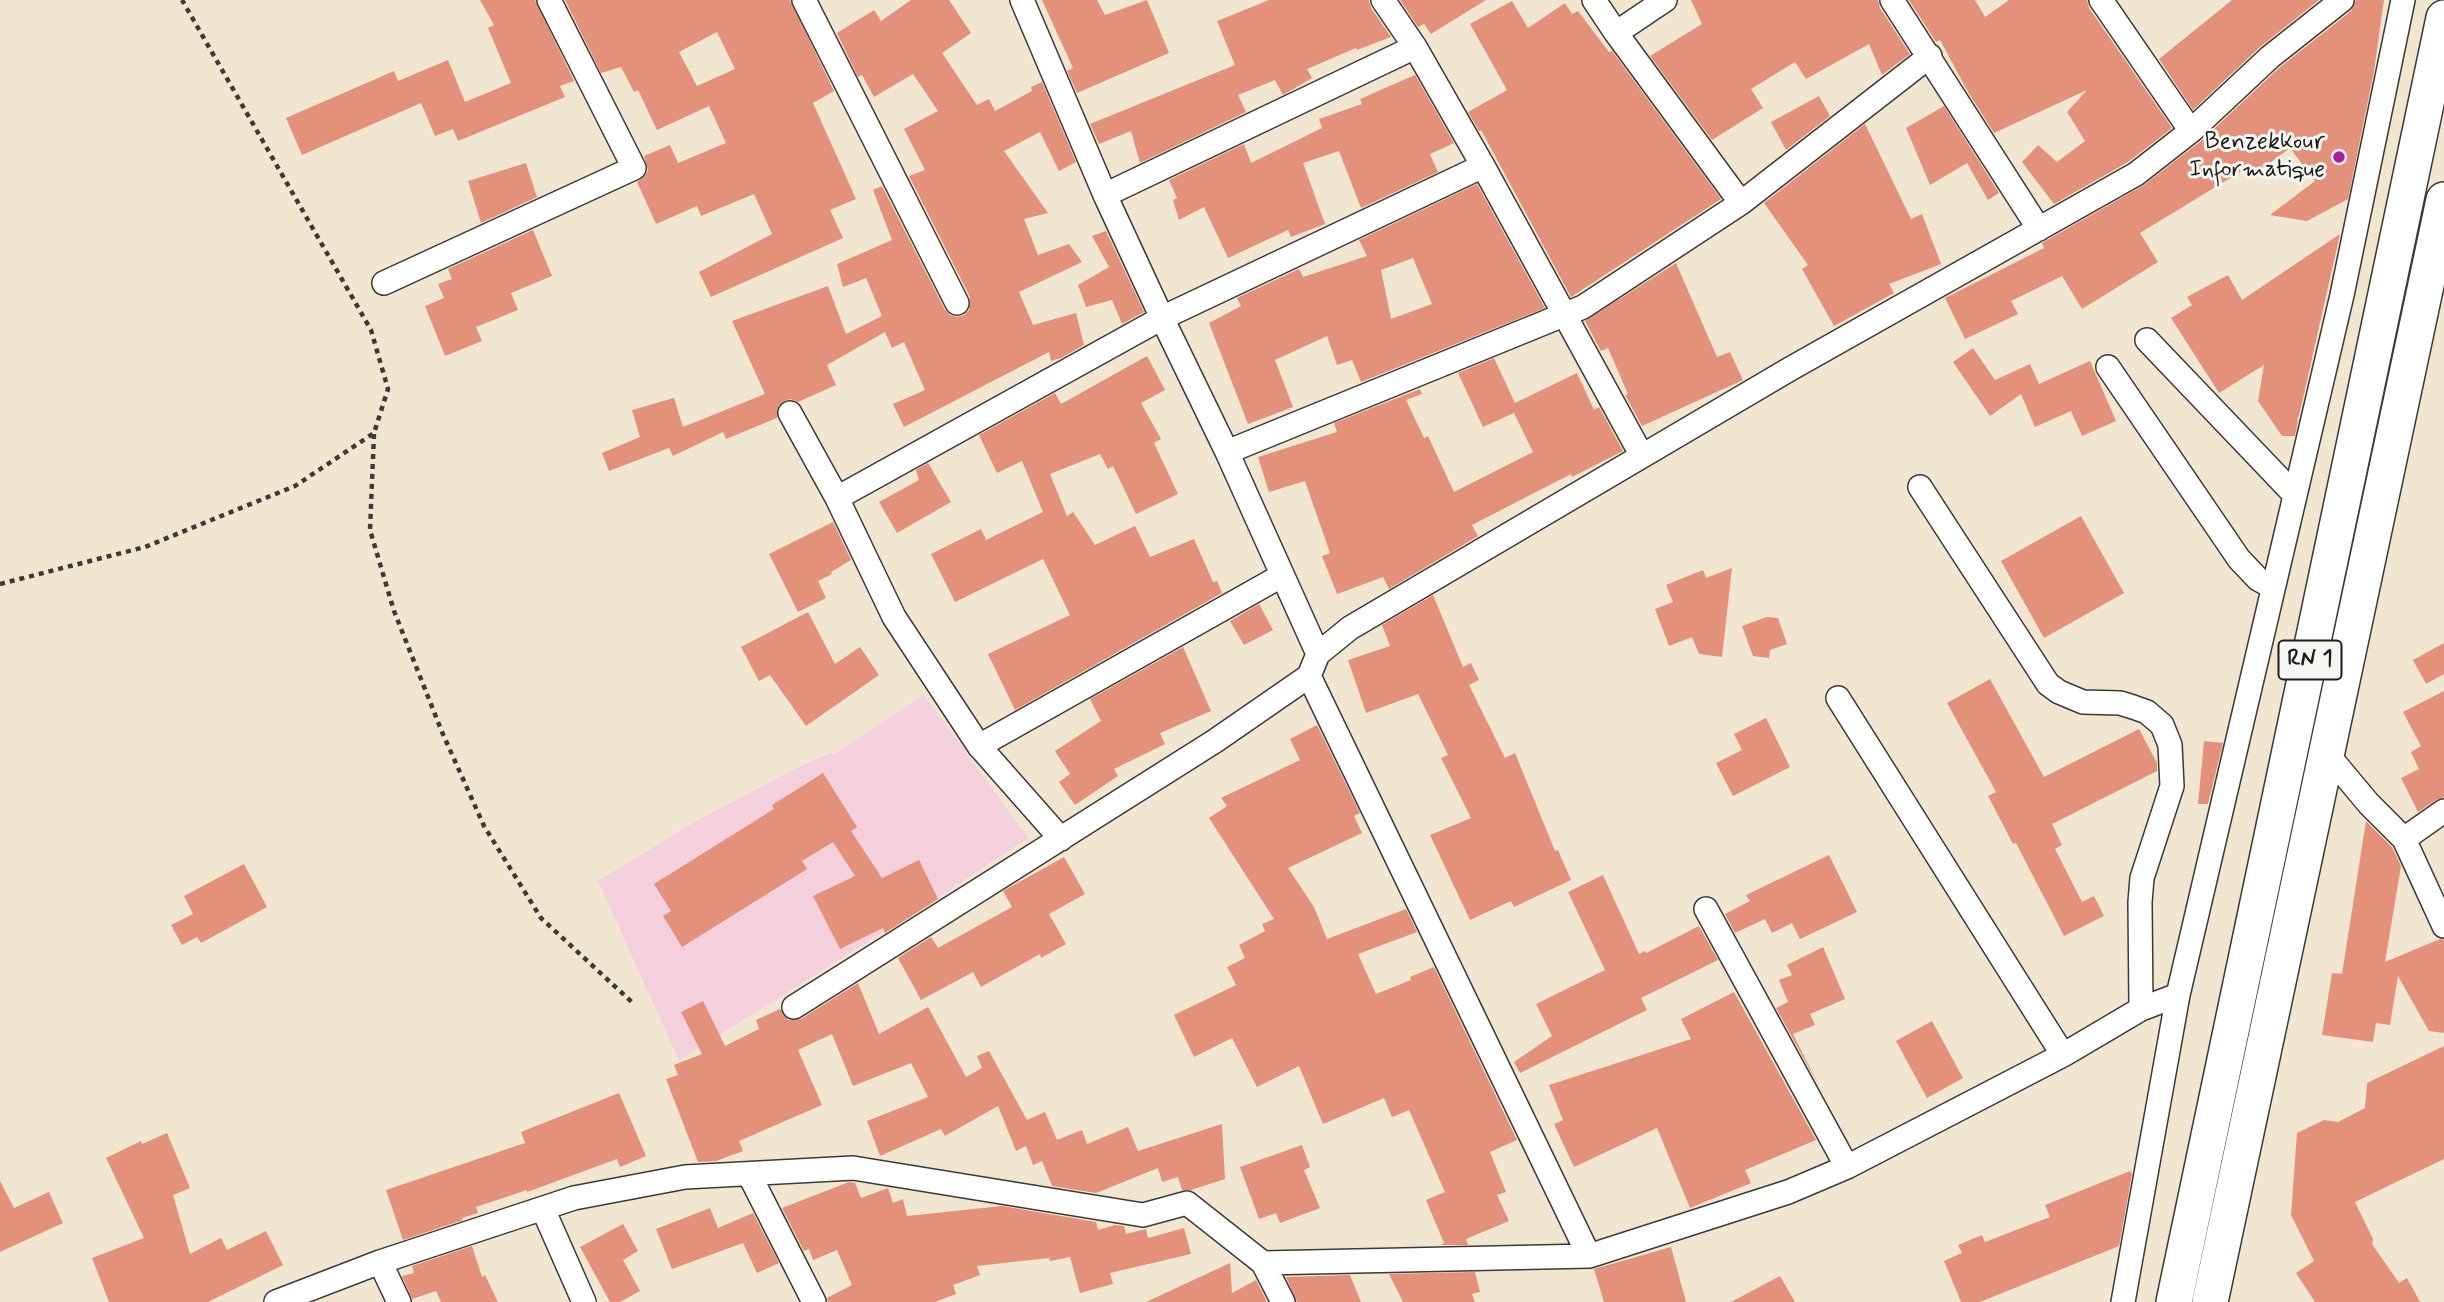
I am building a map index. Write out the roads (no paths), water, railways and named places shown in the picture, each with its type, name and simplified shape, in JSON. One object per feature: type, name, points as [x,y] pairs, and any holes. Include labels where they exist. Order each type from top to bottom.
[{"type":"highway","name":"RN 1","points":[[2174,1302],[2444,18]]},
{"type":"highway","name":"RN 1","points":[[2210,1302],[2444,200]]},
{"type":"street","points":[[384,283],[634,168],[549,0]]},
{"type":"street","points":[[804,0],[957,303]]},
{"type":"street","points":[[1022,0],[1105,195],[1161,318],[1227,452],[1318,654]]},
{"type":"street","points":[[1383,0],[1415,47],[1483,166],[1642,456]]},
{"type":"street","points":[[1594,0],[1741,203]]},
{"type":"street","points":[[1616,33],[1665,0]]},
{"type":"street","points":[[1892,0],[2039,229]]},
{"type":"street","points":[[2101,0],[2191,131]]},
{"type":"street","points":[[794,1007],[1215,741],[1309,676],[1318,654],[1359,622],[1642,456],[2136,174],[2191,131],[2270,57],[2342,0]]},
{"type":"street","points":[[2123,1302],[2178,995],[2342,295],[2403,0]]},
{"type":"street","points":[[1105,195],[1415,47]]},
{"type":"street","points":[[1227,452],[1583,307],[1741,203],[1930,56]]},
{"type":"street","points":[[836,498],[1161,318],[1483,166]]},
{"type":"street","points":[[2147,340],[2295,495]]},
{"type":"street","points":[[2108,367],[2239,559],[2258,579],[2273,587]]},
{"type":"street","points":[[790,413],[836,498],[894,617],[979,746],[1061,839]]},
{"type":"street","points":[[1920,487],[2048,684],[2083,702],[2120,703],[2147,712],[2162,725],[2171,756],[2172,786],[2142,878],[2141,1009]]},
{"type":"street","points":[[979,746],[1281,576]]},
{"type":"street","points":[[1309,676],[1589,1256]]},
{"type":"street","points":[[1838,698],[2063,1055]]},
{"type":"street","points":[[2328,755],[2369,804],[2404,839],[2444,926]]},
{"type":"street","points":[[2404,839],[2444,811]]},
{"type":"street","points":[[1706,909],[1847,1167]]},
{"type":"street","points":[[1263,1263],[1589,1256],[1787,1192],[1847,1167],[2063,1055],[2141,1009],[2178,995]]},
{"type":"street","points":[[276,1302],[380,1262],[574,1198],[685,1177],[853,1168],[1143,1214],[1187,1203],[1263,1263],[1283,1302]]},
{"type":"street","points":[[749,1174],[814,1302]]},
{"type":"street","points":[[543,1209],[584,1302]]},
{"type":"street","points":[[380,1262],[399,1302]]},
{"type":"place","name":"Benzekkour Informatique","points":[[2339,157]]}]
